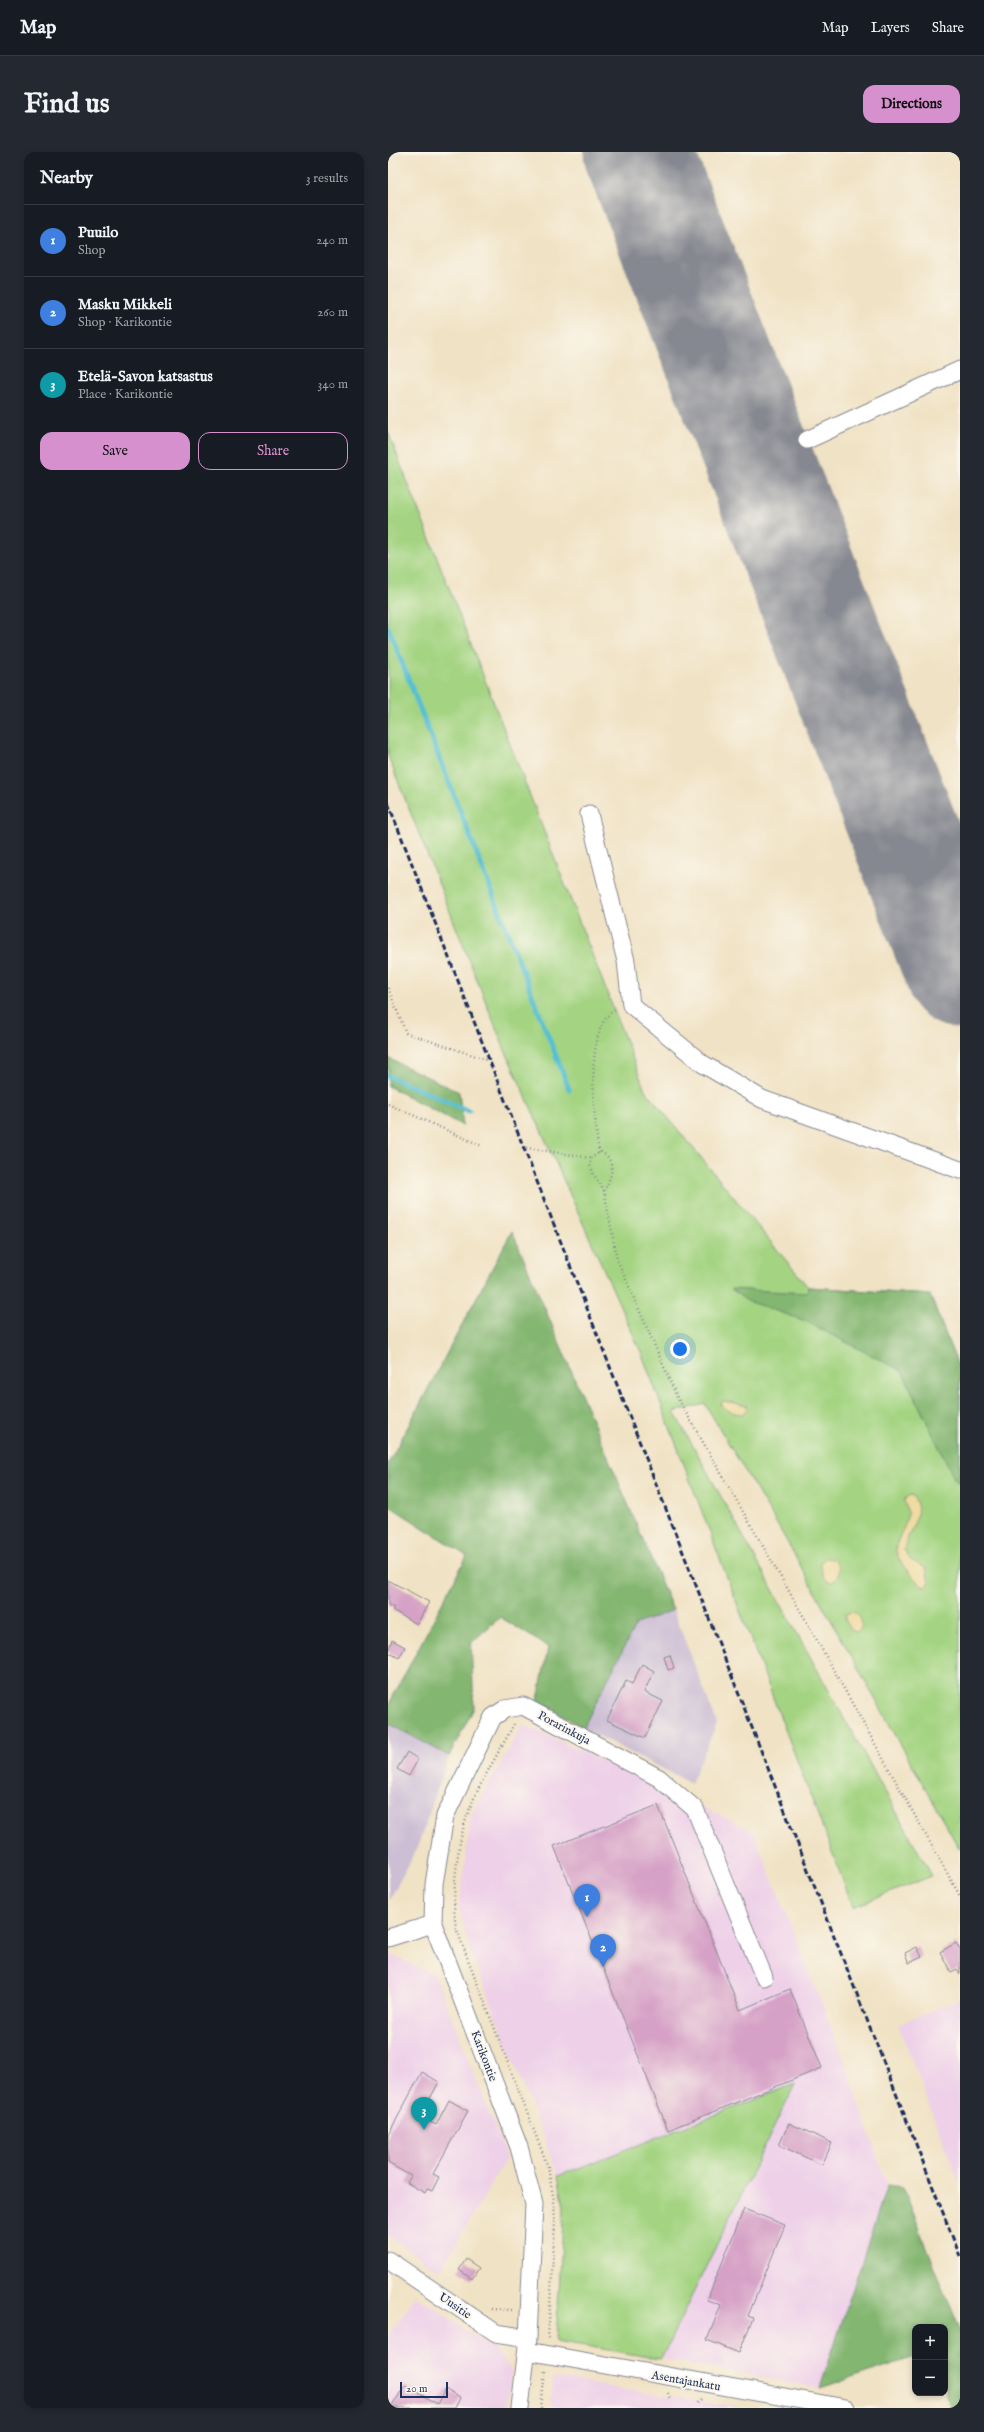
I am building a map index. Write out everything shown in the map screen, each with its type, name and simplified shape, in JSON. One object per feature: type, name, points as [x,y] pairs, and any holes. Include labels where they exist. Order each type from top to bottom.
[{"type":"street","points":[[807,440],[960,370]]},
{"type":"street","points":[[589,814],[626,961],[631,1005],[703,1064],[762,1098],[960,1170]]},
{"type":"street","name":"Porarinkuja","points":[[493,1717],[505,1709],[523,1706],[670,1786],[695,1810],[764,1977]]},
{"type":"street","name":"Karikontie","points":[[493,1717],[445,1816],[434,1884],[433,1924],[520,2147],[529,2178],[534,2204],[535,2227],[528,2344],[520,2408]]},
{"type":"street","points":[[388,1938],[433,1924]]},
{"type":"street","name":"Uusitie","points":[[388,2260],[496,2333],[528,2344]]},
{"type":"street","name":"Asentajankatu","points":[[528,2344],[846,2408]]},
{"type":"path","points":[[388,988],[406,1033],[488,1060]]},
{"type":"path","points":[[599,1153],[593,1071],[602,1024],[614,1010],[631,1005]]},
{"type":"path","points":[[388,1104],[482,1146]]},
{"type":"path","points":[[522,1147],[591,1158],[599,1153],[606,1155],[612,1169],[604,1191]]},
{"type":"path","points":[[591,1158],[590,1165],[594,1175],[604,1191],[617,1259],[677,1397],[805,1619],[960,1896]]},
{"type":"path","points":[[523,1706],[467,1816],[454,1904],[456,1928],[548,2167],[554,2201],[555,2223],[547,2345]]},
{"type":"shaded area","points":[[673,1610],[717,1723],[691,1783],[583,1728],[636,1624]]},
{"type":"shaded area","points":[[388,1723],[449,1756],[416,1851],[388,1902]]},
{"type":"shaded area","points":[[523,1724],[753,1831],[846,2064],[887,2185],[820,2388],[661,2359],[794,2084],[558,2176],[469,1947],[459,1909],[471,1815]]},
{"type":"shaded area","points":[[389,1954],[435,1975],[507,2157],[440,2271],[388,2236]]},
{"type":"shaded area","points":[[960,1999],[960,2184],[898,2024]]},
{"type":"shaded area","points":[[416,2295],[497,2352],[512,2373],[505,2408],[388,2408],[388,2337]]},
{"type":"shaded area","points":[[553,2378],[741,2408],[551,2408]]},
{"type":"green space","points":[[388,432],[645,1090],[808,1287],[930,1295],[960,1371],[960,1850],[781,1531],[705,1404],[674,1412],[932,1876],[853,1907],[641,1352],[504,1048],[388,756]]},
{"type":"green space","points":[[388,1058],[459,1092],[463,1126],[388,1086]]},
{"type":"green space","points":[[512,1231],[673,1610],[636,1624],[583,1728],[538,1700],[548,1647],[500,1617],[471,1643],[474,1708],[449,1756],[388,1723],[388,1706],[467,1556],[388,1505],[388,1464]]},
{"type":"green space","points":[[808,1287],[930,1295],[960,1371],[960,1483],[955,1480],[902,1371],[803,1320],[747,1301],[731,1289],[807,1293]]},
{"type":"green space","points":[[795,2084],[661,2359],[556,2341],[564,2206],[558,2176]]},
{"type":"green space","points":[[887,2185],[903,2187],[960,2330],[960,2408],[951,2408],[946,2396],[948,2396],[948,2324],[912,2324],[912,2358],[820,2388]]},
{"type":"sand","points":[[723,1401],[746,1405],[748,1409],[742,1414],[739,1414],[728,1410],[723,1406],[721,1404]]},
{"type":"sand","points":[[912,1495],[918,1508],[917,1515],[904,1549],[909,1559],[926,1568],[929,1583],[926,1587],[911,1575],[898,1557],[896,1550],[908,1513],[904,1500],[908,1496]]},
{"type":"sand","points":[[825,1558],[833,1559],[838,1568],[837,1577],[832,1582],[824,1578],[822,1572],[821,1563]]},
{"type":"sand","points":[[851,1612],[858,1615],[861,1620],[861,1628],[857,1632],[853,1631],[845,1620],[846,1614]]},
{"type":"building","points":[[388,1580],[429,1602],[417,1624],[392,1610],[394,1608],[388,1605]]},
{"type":"building","points":[[392,1640],[405,1647],[399,1658],[388,1652]]},
{"type":"building","points":[[670,1655],[674,1668],[668,1670],[664,1657]]},
{"type":"building","points":[[642,1664],[654,1671],[644,1692],[663,1701],[645,1738],[607,1720],[626,1681],[632,1684]]},
{"type":"building","points":[[407,1752],[418,1759],[409,1776],[397,1769]]},
{"type":"building","points":[[658,1805],[740,2010],[790,1989],[822,2068],[668,2130],[554,1846]]},
{"type":"building","points":[[956,1943],[960,1949],[960,1974],[957,1969],[951,1972],[940,1952]]},
{"type":"building","points":[[917,1947],[922,1957],[909,1963],[905,1953]]},
{"type":"building","points":[[422,2072],[439,2082],[420,2117],[436,2125],[449,2100],[468,2111],[433,2174],[439,2177],[432,2191],[427,2189],[425,2193],[407,2183],[411,2176],[388,2163],[388,2135]]},
{"type":"building","points":[[789,2123],[832,2143],[822,2165],[779,2145]]},
{"type":"building","points":[[744,2209],[785,2225],[748,2316],[753,2318],[739,2353],[707,2340],[721,2305],[707,2300]]},
{"type":"building","points":[[466,2259],[479,2268],[472,2279],[459,2270]]},
{"type":"building","points":[[405,2385],[437,2404],[446,2389],[460,2398],[455,2408],[391,2408]]},
{"type":"waterway","points":[[388,627],[569,1089]]},
{"type":"waterway","points":[[388,1076],[469,1111]]},
{"type":"runway","points":[[638,152],[960,974]]},
{"type":"railway","points":[[388,803],[960,2256]]},
{"type":"place","name":"Puuilo","points":[[587,1917]]},
{"type":"place","name":"Masku Mikkeli","points":[[603,1967]]},
{"type":"place","name":"Etelä-Savon katsastus","points":[[424,2130]]}]
